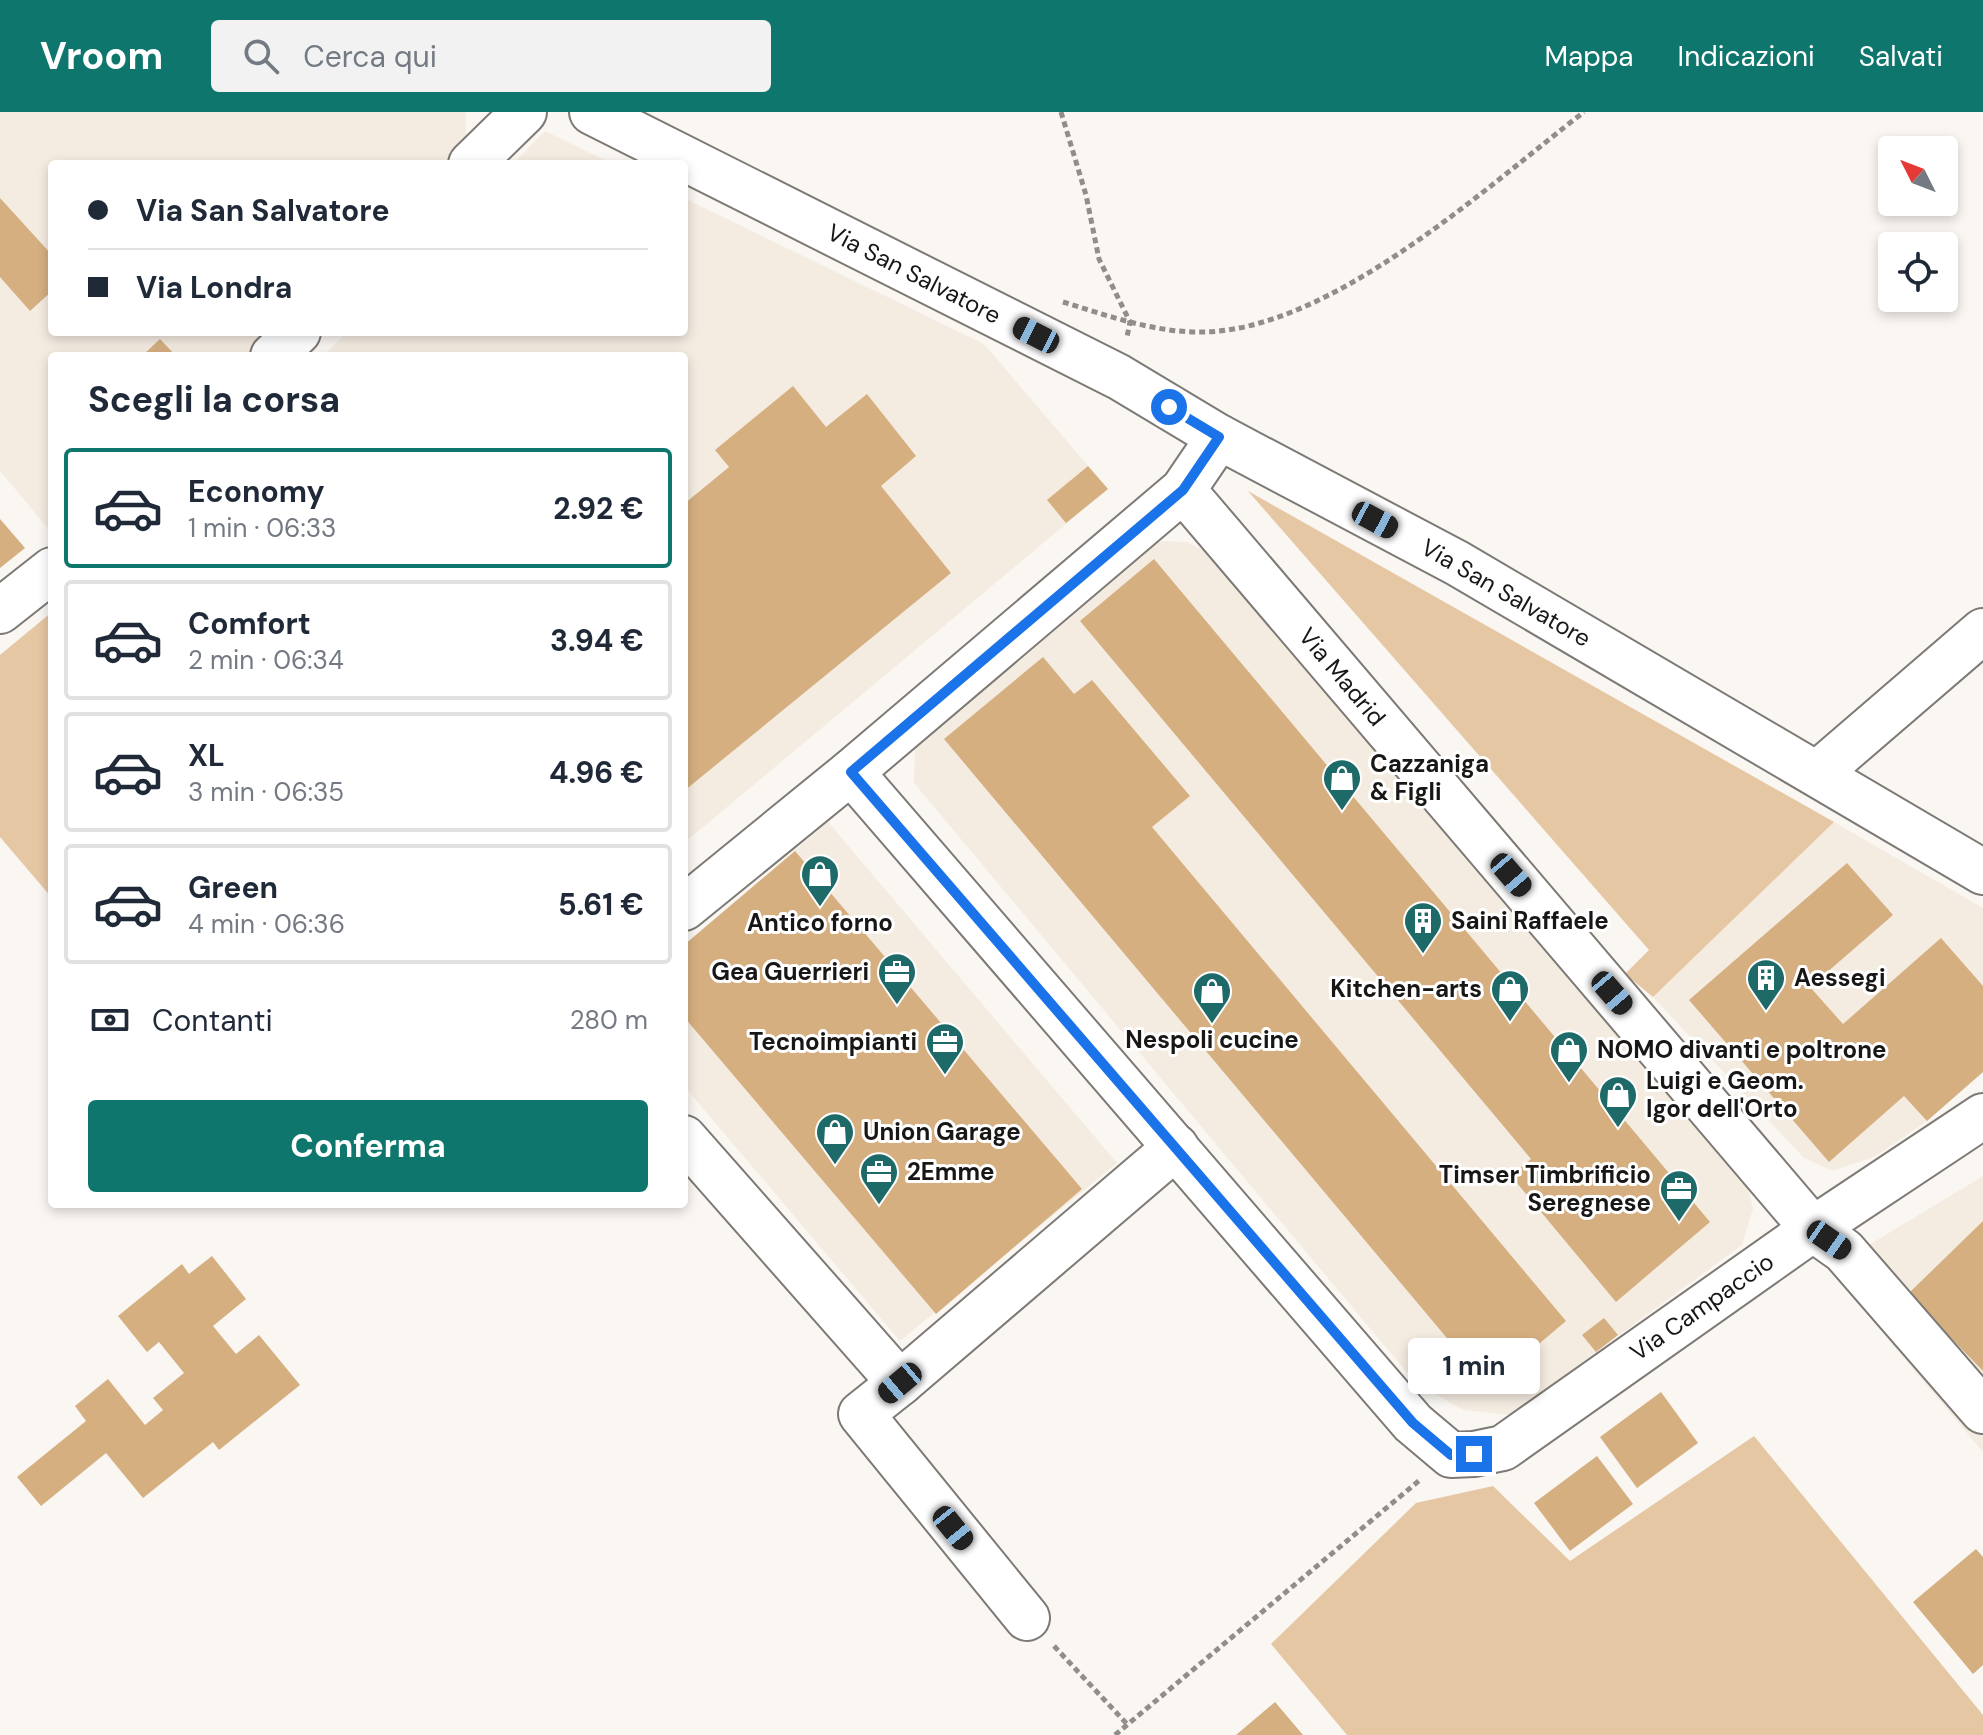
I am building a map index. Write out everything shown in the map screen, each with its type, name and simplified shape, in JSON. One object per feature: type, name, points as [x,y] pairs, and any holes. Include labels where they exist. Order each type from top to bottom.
[{"type":"street","points":[[475,160],[524,112]]},
{"type":"street","name":"Via San Salvatore","points":[[592,112],[687,160]]},
{"type":"street","name":"Via San Salvatore","points":[[688,160],[1119,377],[1219,437],[1457,563],[1983,872]]},
{"type":"street","points":[[277,352],[294,336]]},
{"type":"street","points":[[688,905],[851,772],[1183,490],[1219,437]]},
{"type":"street","name":"Via Madrid","points":[[1183,490],[1813,1229],[1844,1251],[1983,1411]]},
{"type":"street","points":[[0,611],[48,573]]},
{"type":"street","points":[[1818,773],[1983,631]]},
{"type":"street","points":[[851,772],[1413,1423],[1451,1455]]},
{"type":"street","name":"Via Campaccio","points":[[1451,1455],[1503,1448],[1813,1229],[1983,1116]]},
{"type":"street","points":[[688,1143],[900,1383]]},
{"type":"street","points":[[1027,1618],[861,1414],[1176,1147]]},
{"type":"path","points":[[1061,112],[1086,195],[1099,259],[1130,322],[1198,332],[1264,322],[1330,296],[1417,241],[1584,112]]},
{"type":"path","points":[[1115,1735],[1451,1455]]},
{"type":"path","points":[[1027,1618],[1127,1724]]},
{"type":"shaded area","points":[[0,112],[466,112],[466,151],[456,160],[48,160],[48,336],[267,336],[249,352],[48,352],[48,528],[0,471]]},
{"type":"shaded area","points":[[545,131],[605,160],[517,160]]},
{"type":"shaded area","points":[[688,200],[984,344],[1108,489],[688,840],[688,352],[327,352],[343,336],[688,336]]},
{"type":"shaded area","points":[[1248,491],[1834,822],[1653,997],[1625,974],[1649,950]]},
{"type":"shaded area","points":[[1187,542],[1217,557],[1748,1186],[1753,1209],[1742,1245],[1510,1415],[1463,1410],[1414,1381],[914,783],[915,745],[1148,543]]},
{"type":"shaded area","points":[[48,615],[48,893],[0,837],[0,655]]},
{"type":"shaded area","points":[[828,822],[1117,1163],[900,1341],[688,1091],[688,942]]},
{"type":"shaded area","points":[[1834,822],[1983,908],[1983,1072],[1927,1121],[1876,1156],[1833,1171],[1804,1158],[1653,997]]},
{"type":"shaded area","points":[[1983,1176],[1983,1452],[1829,1269]]},
{"type":"shaded area","points":[[1754,1436],[1983,1715],[1983,1735],[1347,1735],[1271,1644],[1416,1503],[1493,1486],[1570,1561]]},
{"type":"building","points":[[0,198],[48,251],[48,295],[30,311],[0,277]]},
{"type":"building","points":[[160,339],[172,352],[146,352]]},
{"type":"building","points":[[793,386],[826,427],[867,394],[916,456],[881,486],[951,573],[688,788],[688,501],[729,467],[715,450]]},
{"type":"building","points":[[1088,466],[1108,489],[1066,523],[1047,500]]},
{"type":"building","points":[[0,519],[25,548],[0,568]]},
{"type":"building","points":[[1154,559],[1710,1222],[1616,1302],[1511,1176],[1531,1159],[1080,621]]},
{"type":"building","points":[[1043,657],[1074,694],[1092,680],[1190,796],[1152,827],[1566,1321],[1488,1387],[944,739]]},
{"type":"building","points":[[795,851],[1082,1189],[936,1314],[688,1022],[688,942]]},
{"type":"building","name":"Aessegi","points":[[1847,863],[1893,915],[1810,987],[1843,1024],[1941,938],[1983,986],[1983,1072],[1927,1121],[1904,1096],[1829,1162],[1689,1000]]},
{"type":"building","points":[[1983,1221],[1983,1371],[1908,1294]]},
{"type":"building","points":[[212,1256],[246,1299],[213,1326],[236,1354],[259,1335],[300,1385],[219,1450],[213,1442],[143,1498],[106,1453],[41,1506],[17,1477],[86,1421],[75,1406],[108,1379],[145,1425],[163,1410],[153,1398],[184,1373],[159,1342],[147,1352],[118,1316],[182,1264],[189,1274]]},
{"type":"building","points":[[1604,1318],[1618,1335],[1596,1352],[1582,1335]]},
{"type":"building","points":[[1661,1392],[1698,1443],[1637,1488],[1600,1437]]},
{"type":"building","points":[[1597,1456],[1633,1504],[1570,1551],[1534,1503]]},
{"type":"building","points":[[1976,1549],[1983,1557],[1983,1665],[1973,1674],[1913,1602]]},
{"type":"building","points":[[1275,1702],[1303,1735],[1236,1735]]},
{"type":"place","name":"Cazzaniga & Figli","points":[[1342,812]]},
{"type":"place","name":"Antico forno","points":[[820,908]]},
{"type":"place","name":"Saini Raffaele","points":[[1423,955]]},
{"type":"place","name":"Gea Guerrieri","points":[[897,1006]]},
{"type":"place","name":"Aessegi","points":[[1766,1012]]},
{"type":"place","name":"Kitchen-arts","points":[[1510,1023]]},
{"type":"place","name":"Nespoli cucine","points":[[1212,1025]]},
{"type":"place","name":"Tecnoimpianti","points":[[945,1076]]},
{"type":"place","name":"NOMO divanti e poltrone","points":[[1569,1084]]},
{"type":"place","name":"Luigi e Geom. Igor dell'Orto","points":[[1618,1129]]},
{"type":"place","name":"Union Garage","points":[[835,1166]]},
{"type":"place","name":"2Emme","points":[[879,1206]]},
{"type":"place","name":"Timser Timbrificio Seregnese","points":[[1679,1223]]},
{"type":"route","points":[[1169,407],[1219,437],[1183,490],[851,772],[1413,1423],[1451,1455],[1474,1454]]}]
